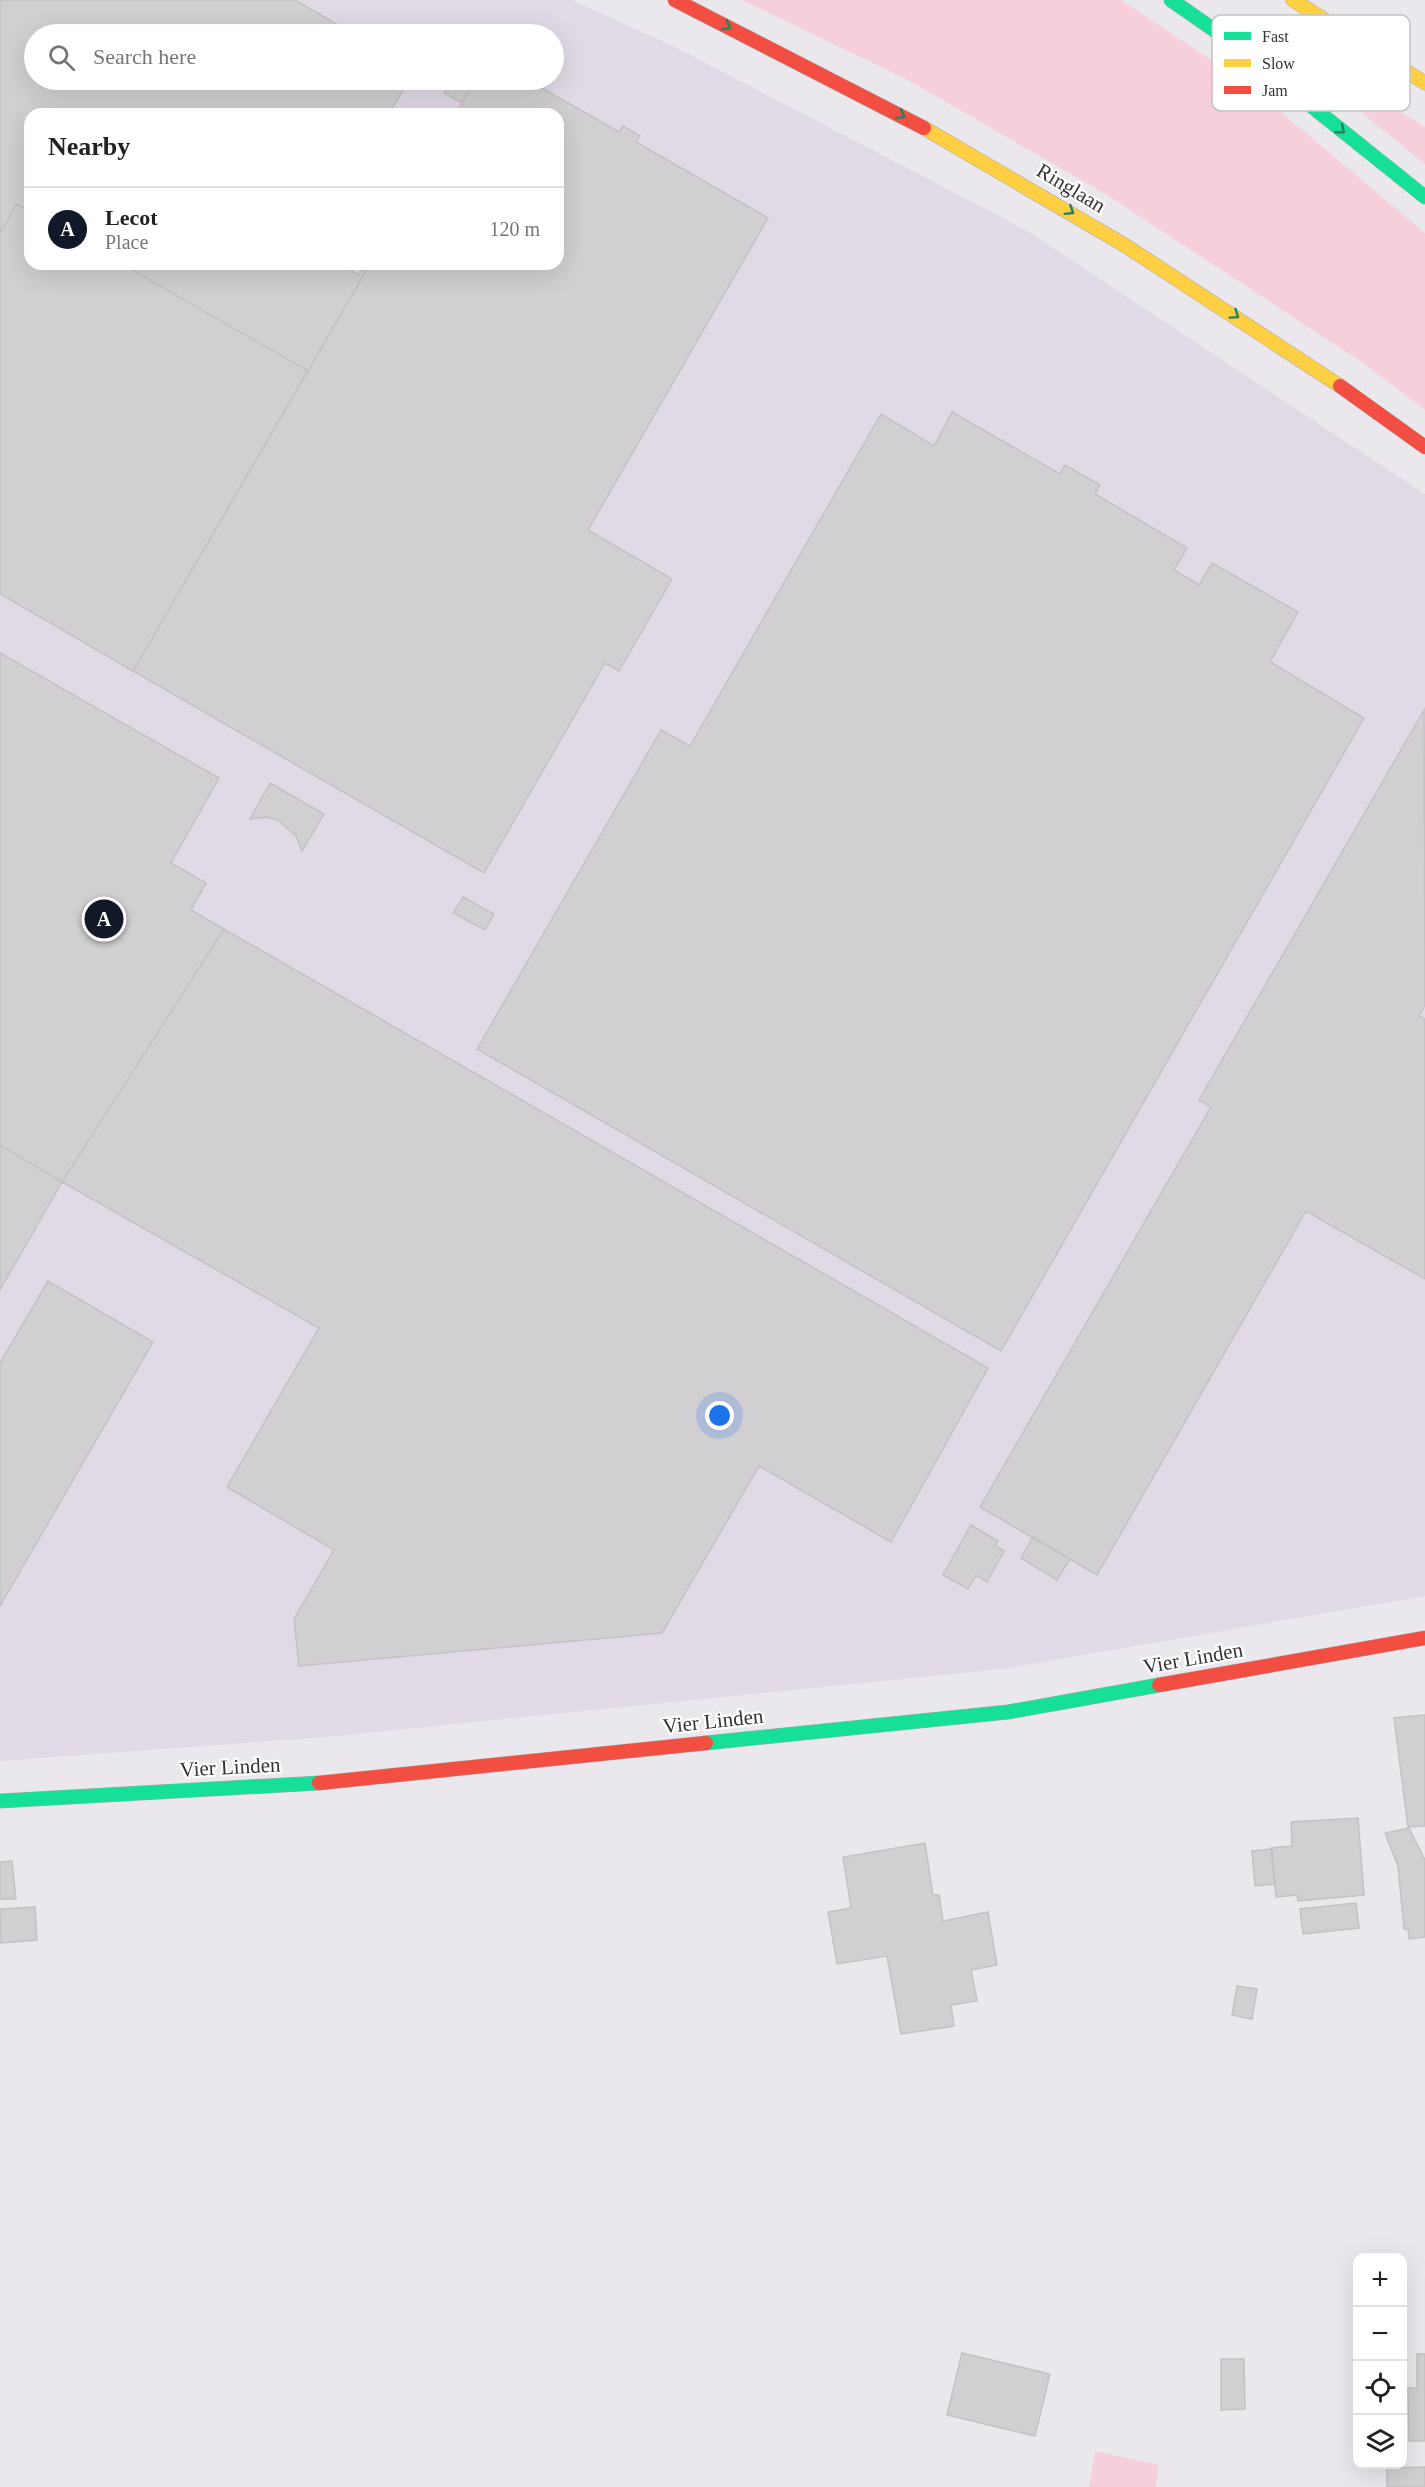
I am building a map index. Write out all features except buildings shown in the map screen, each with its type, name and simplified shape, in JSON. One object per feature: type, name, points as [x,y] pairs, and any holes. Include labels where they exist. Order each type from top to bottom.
[{"type":"main road","name":"Ringlaan","points":[[675,0],[887,107],[1063,207],[1214,301],[1359,398],[1425,447]]},
{"type":"main road","points":[[1171,0],[1212,28]]},
{"type":"main road","points":[[1293,0],[1317,15]]},
{"type":"main road","points":[[1410,73],[1425,82]]},
{"type":"main road","points":[[1318,111],[1425,197]]},
{"type":"main road","name":"Vier Linden","points":[[0,1801],[320,1783],[1008,1712],[1425,1638]]},
{"type":"shaded area","points":[[0,0],[572,0],[675,47],[1026,230],[1425,494],[1425,1596],[1003,1669],[326,1737],[0,1761]]},
{"type":"shaded area","points":[[742,0],[1121,0],[1212,60],[1212,111],[1280,111],[1425,233],[1425,410],[1363,363],[1107,195],[908,80]]},
{"type":"shaded area","points":[[1362,111],[1399,111],[1425,127],[1425,164]]},
{"type":"shaded area","points":[[1095,2451],[1159,2465],[1156,2487],[1089,2487]]},
{"type":"traffic: fast","points":[[1171,0],[1212,28]]},
{"type":"traffic: fast","points":[[1318,111],[1425,197]]},
{"type":"traffic: fast","points":[[706,1743],[1008,1712],[1159,1685]]},
{"type":"traffic: fast","points":[[0,1801],[319,1783]]},
{"type":"traffic: slow","points":[[1293,0],[1317,15]]},
{"type":"traffic: slow","points":[[1410,74],[1425,83]]},
{"type":"traffic: slow","points":[[924,128],[1126,246],[1340,386]]},
{"type":"traffic: jam","points":[[675,0],[924,128]]},
{"type":"traffic: jam","points":[[1340,386],[1425,447]]},
{"type":"traffic: jam","points":[[1159,1685],[1425,1638]]},
{"type":"traffic: jam","points":[[319,1783],[706,1743]]},
{"type":"place","name":"Lecot","points":[[104,919]]}]
